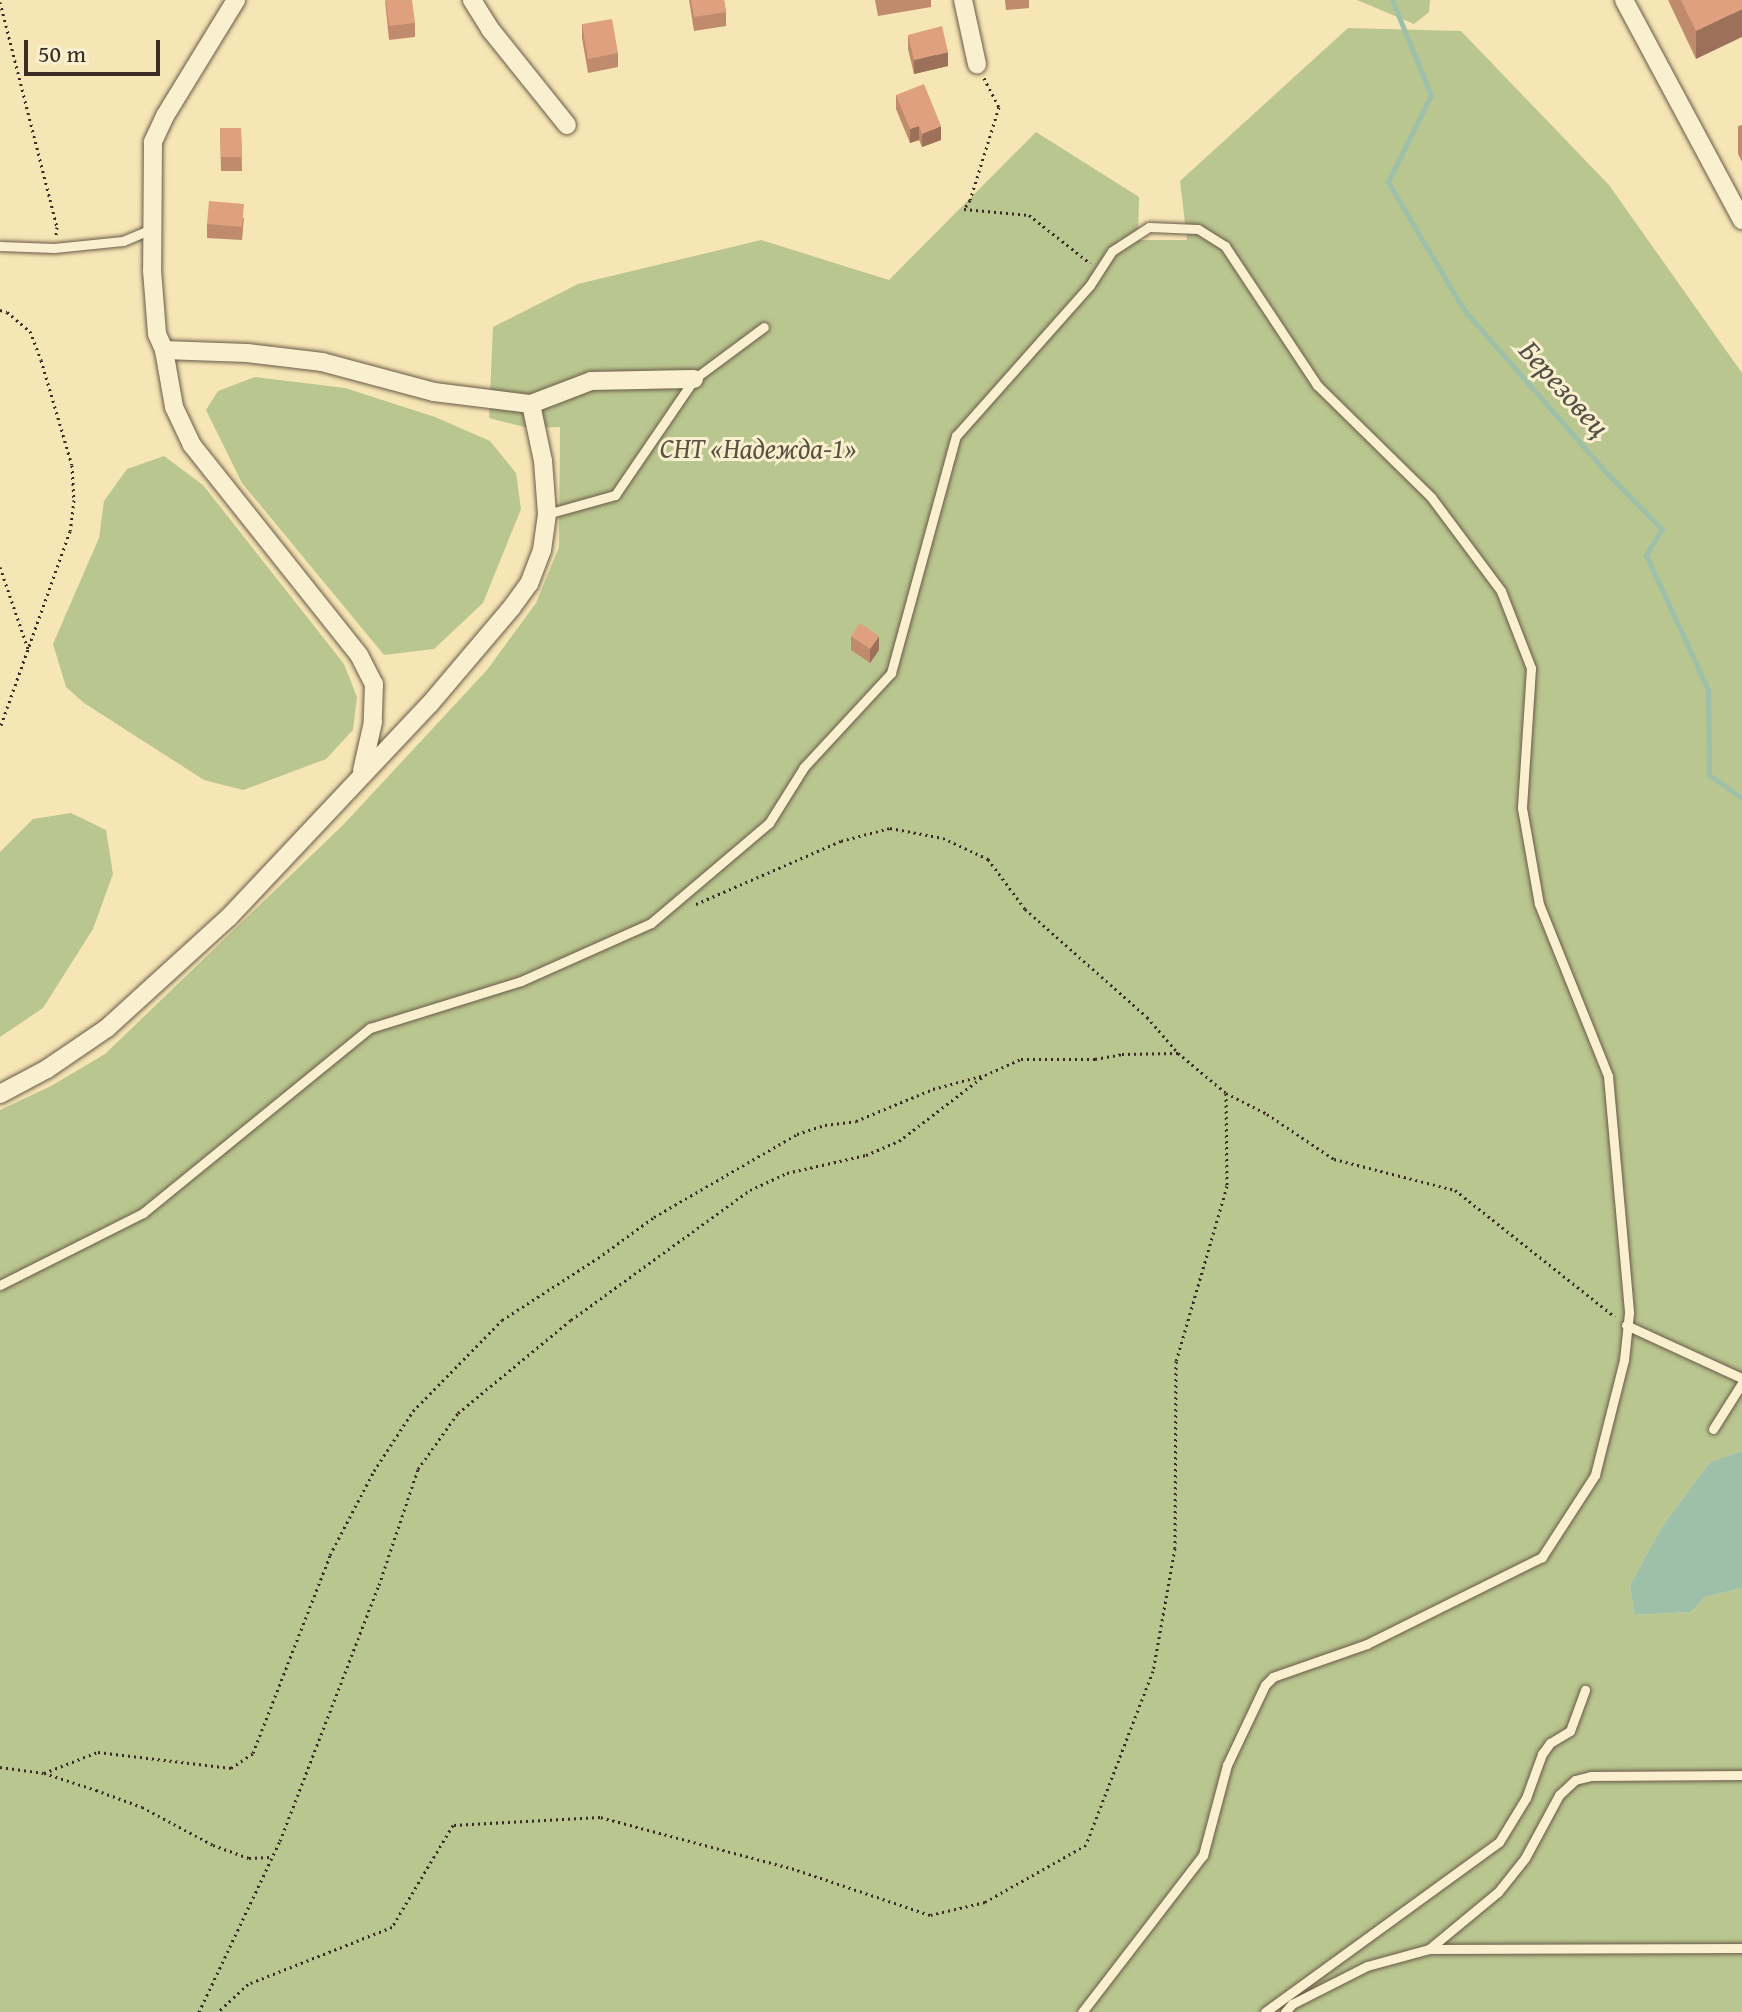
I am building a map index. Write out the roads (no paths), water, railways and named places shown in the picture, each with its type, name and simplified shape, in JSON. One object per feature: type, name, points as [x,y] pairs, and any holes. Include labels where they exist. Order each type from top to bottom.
[{"type":"street","points":[[236,0],[165,116],[153,142],[157,334],[164,350],[174,407],[192,445],[359,655],[374,684],[373,722],[361,777]]},
{"type":"street","points":[[472,0],[490,29],[567,125]]},
{"type":"street","points":[[963,0],[977,64]]},
{"type":"street","points":[[1624,0],[1742,220]]},
{"type":"street","points":[[164,350],[247,353],[322,362],[434,392],[531,404],[591,381],[694,379]]},
{"type":"street","points":[[0,1094],[47,1069],[107,1028],[229,917],[429,705],[529,584],[542,550],[547,514],[543,461],[531,404]]},
{"type":"lane","points":[[0,1285],[143,1213],[370,1028],[521,981],[651,923],[769,823],[804,767],[891,673],[956,436],[1099,271],[1112,251],[1149,227],[1198,229],[1225,246],[1317,385],[1431,497],[1501,591],[1531,668],[1522,808],[1539,904],[1608,1076],[1629,1313],[1624,1360],[1595,1475],[1542,1557],[1367,1644],[1287,1671],[1265,1685],[1227,1765],[1203,1855],[1082,2012]]},
{"type":"lane","points":[[0,246],[54,248],[123,241],[153,228]]},
{"type":"lane","points":[[547,514],[615,495],[694,379],[764,327]]},
{"type":"lane","points":[[1626,1325],[1742,1380],[1713,1429]]},
{"type":"lane","points":[[1265,2012],[1499,1842],[1526,1798],[1542,1754],[1550,1743],[1570,1731],[1585,1690]]},
{"type":"lane","points":[[1429,1949],[1498,1892],[1525,1858],[1559,1795],[1575,1780],[1591,1776],[1742,1775]]},
{"type":"lane","points":[[1285,2012],[1292,2004],[1367,1966],[1429,1949],[1742,1948]]},
{"type":"waterway","name":"Березовец","points":[[1392,0],[1431,95],[1388,182],[1464,310],[1603,469],[1662,529],[1646,555],[1708,690],[1709,775],[1742,798]]},
{"type":"park label","name":"СНТ «Надежда-1»","points":[[758,448]]}]
